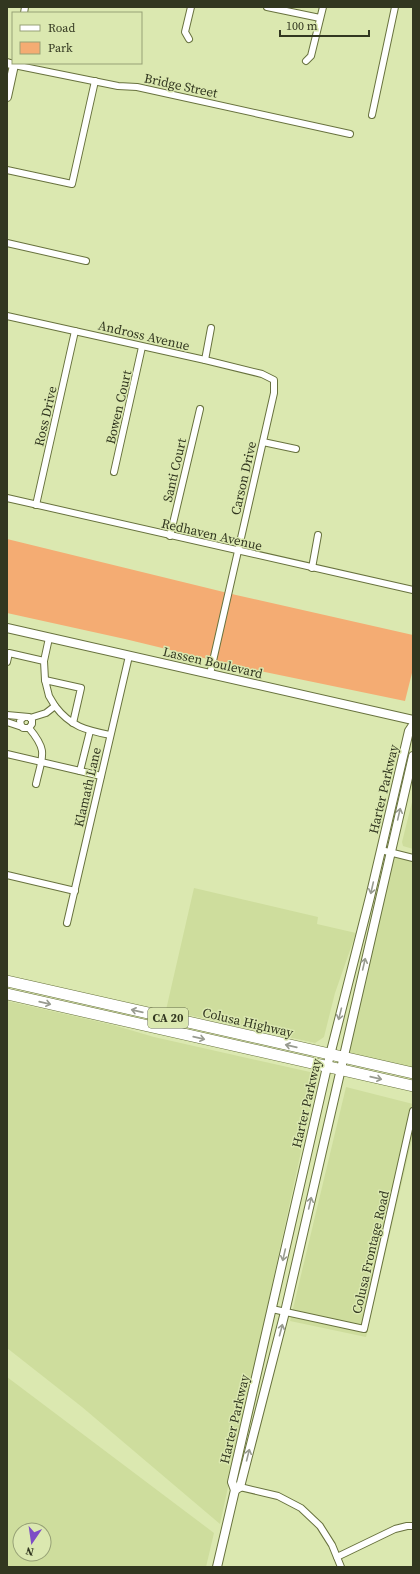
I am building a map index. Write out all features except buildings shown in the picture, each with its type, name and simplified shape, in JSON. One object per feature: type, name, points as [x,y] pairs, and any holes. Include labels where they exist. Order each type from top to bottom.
[{"type":"highway","name":"Colusa Highway","points":[[7,981],[413,1073]]},
{"type":"highway","name":"Colusa Highway","points":[[7,994],[340,1070]]},
{"type":"highway","name":"CA 20","points":[[340,1070],[413,1086]]},
{"type":"street","points":[[189,39],[185,32],[191,7]]},
{"type":"street","points":[[267,7],[320,18]]},
{"type":"street","points":[[306,61],[311,56],[323,7]]},
{"type":"street","points":[[372,116],[395,7]]},
{"type":"street","points":[[7,97],[12,64]]},
{"type":"street","name":"Bridge Street","points":[[12,64],[118,86],[137,87],[350,134]]},
{"type":"street","points":[[7,170],[72,184],[95,81]]},
{"type":"street","points":[[7,243],[86,261]]},
{"type":"street","name":"Andross Avenue","points":[[7,317],[204,360],[262,374],[274,380]]},
{"type":"street","points":[[204,360],[211,328]]},
{"type":"street","name":"Ross Drive","points":[[36,505],[75,331]]},
{"type":"street","name":"Bowen Court","points":[[114,472],[142,347]]},
{"type":"street","name":"Carson Drive","points":[[210,674],[274,393],[274,380]]},
{"type":"street","name":"Santi Court","points":[[170,536],[200,409]]},
{"type":"street","points":[[263,442],[296,449]]},
{"type":"street","name":"Redhaven Avenue","points":[[7,498],[413,590]]},
{"type":"street","points":[[312,568],[318,535]]},
{"type":"street","name":"Lassen Boulevard","points":[[7,628],[413,720]]},
{"type":"street","points":[[49,638],[44,661],[45,680],[49,696],[55,706],[63,716],[73,723],[90,730],[110,735]]},
{"type":"street","points":[[7,662],[9,653],[44,661]]},
{"type":"street","name":"Klamath Lane","points":[[67,923],[129,656]]},
{"type":"street","points":[[45,680],[81,688],[73,723]]},
{"type":"street","points":[[7,715],[30,718],[46,712],[55,706]]},
{"type":"street","points":[[22,727],[20,721],[23,718]]},
{"type":"street","points":[[29,728],[32,724],[30,718]]},
{"type":"street","points":[[7,722],[25,729],[29,728]]},
{"type":"street","name":"Harter Parkway","points":[[237,1488],[232,1482],[326,1067],[381,850],[409,731],[413,725]]},
{"type":"street","points":[[29,728],[42,747],[43,752],[36,784]]},
{"type":"street","points":[[80,771],[90,730]]},
{"type":"street","points":[[7,754],[101,776]]},
{"type":"street","name":"Harter Parkway","points":[[217,1567],[285,1312],[413,756]]},
{"type":"street","points":[[381,850],[413,858]]},
{"type":"street","points":[[7,875],[75,891]]},
{"type":"street","name":"Colusa Frontage Road","points":[[272,1309],[364,1328],[413,1111]]},
{"type":"street","points":[[237,1488],[278,1496],[301,1508],[320,1526],[332,1545],[341,1567]]},
{"type":"street","points":[[337,1558],[396,1529],[413,1526]]},
{"type":"shaded area","points":[[413,798],[413,849],[403,846],[402,842]]},
{"type":"shaded area","points":[[393,856],[413,861],[413,1068],[348,1054]]},
{"type":"shaded area","points":[[194,888],[318,917],[317,924],[356,933],[335,993],[324,1037],[315,1043],[166,1010]]},
{"type":"shaded area","points":[[7,1001],[113,1025],[154,1037],[310,1072],[317,1078],[220,1524],[82,1407],[7,1348]]},
{"type":"shaded area","points":[[346,1087],[413,1104],[413,1135],[366,1337],[290,1321]]},
{"type":"shaded area","points":[[7,1377],[214,1533],[206,1567],[7,1567]]},
{"type":"green space","points":[[7,539],[236,595],[413,635],[413,669],[405,701],[245,668],[125,639],[7,613]]}]
